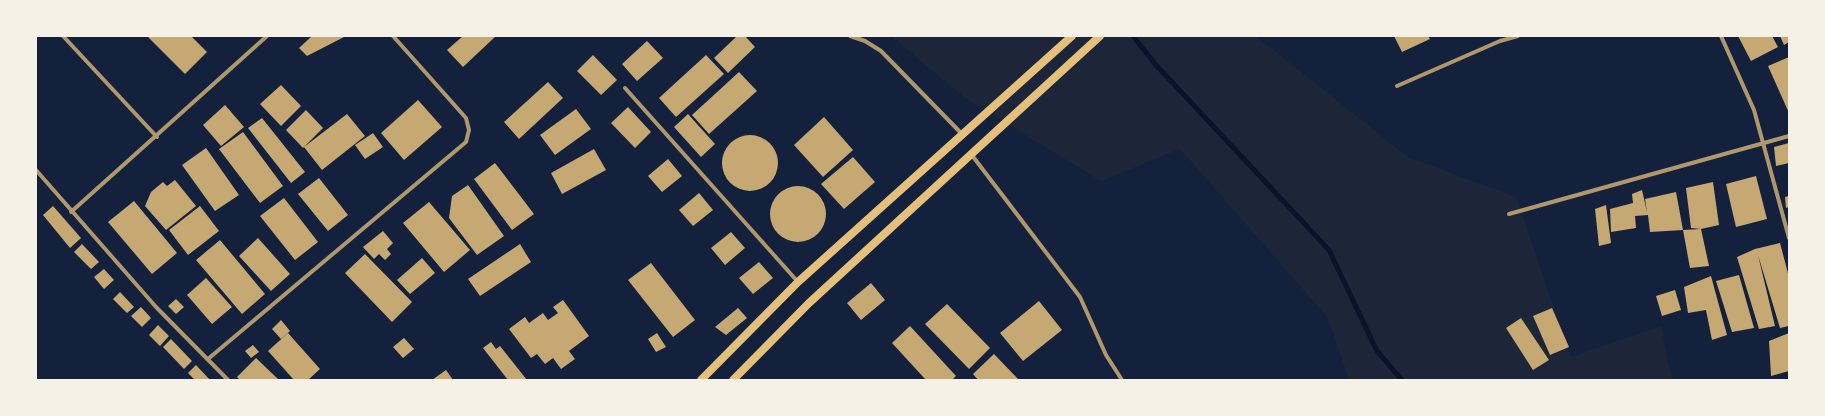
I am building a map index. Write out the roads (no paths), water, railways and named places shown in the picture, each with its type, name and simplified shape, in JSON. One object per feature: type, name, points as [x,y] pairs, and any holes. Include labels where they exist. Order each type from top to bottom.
[{"type":"main road","points":[[701,380],[798,282],[1072,36]]},
{"type":"main road","points":[[733,380],[809,303],[1099,37]]},
{"type":"street","points":[[63,36],[157,137]]},
{"type":"street","points":[[71,212],[157,137],[267,36]]},
{"type":"street","points":[[208,359],[466,142],[469,130],[466,118],[393,36]]},
{"type":"street","points":[[850,36],[865,41],[881,51],[962,135]]},
{"type":"street","points":[[1397,86],[1500,41],[1518,36]]},
{"type":"street","points":[[1721,36],[1754,110],[1762,144],[1789,238]]},
{"type":"street","points":[[626,88],[798,282]]},
{"type":"street","points":[[1509,214],[1789,136]]},
{"type":"street","points":[[971,154],[1080,297],[1106,355],[1122,380]]},
{"type":"street","points":[[36,170],[71,212],[156,307],[228,380]]},
{"type":"waterway","points":[[1133,36],[1155,64],[1329,250],[1377,351],[1402,380]]}]
